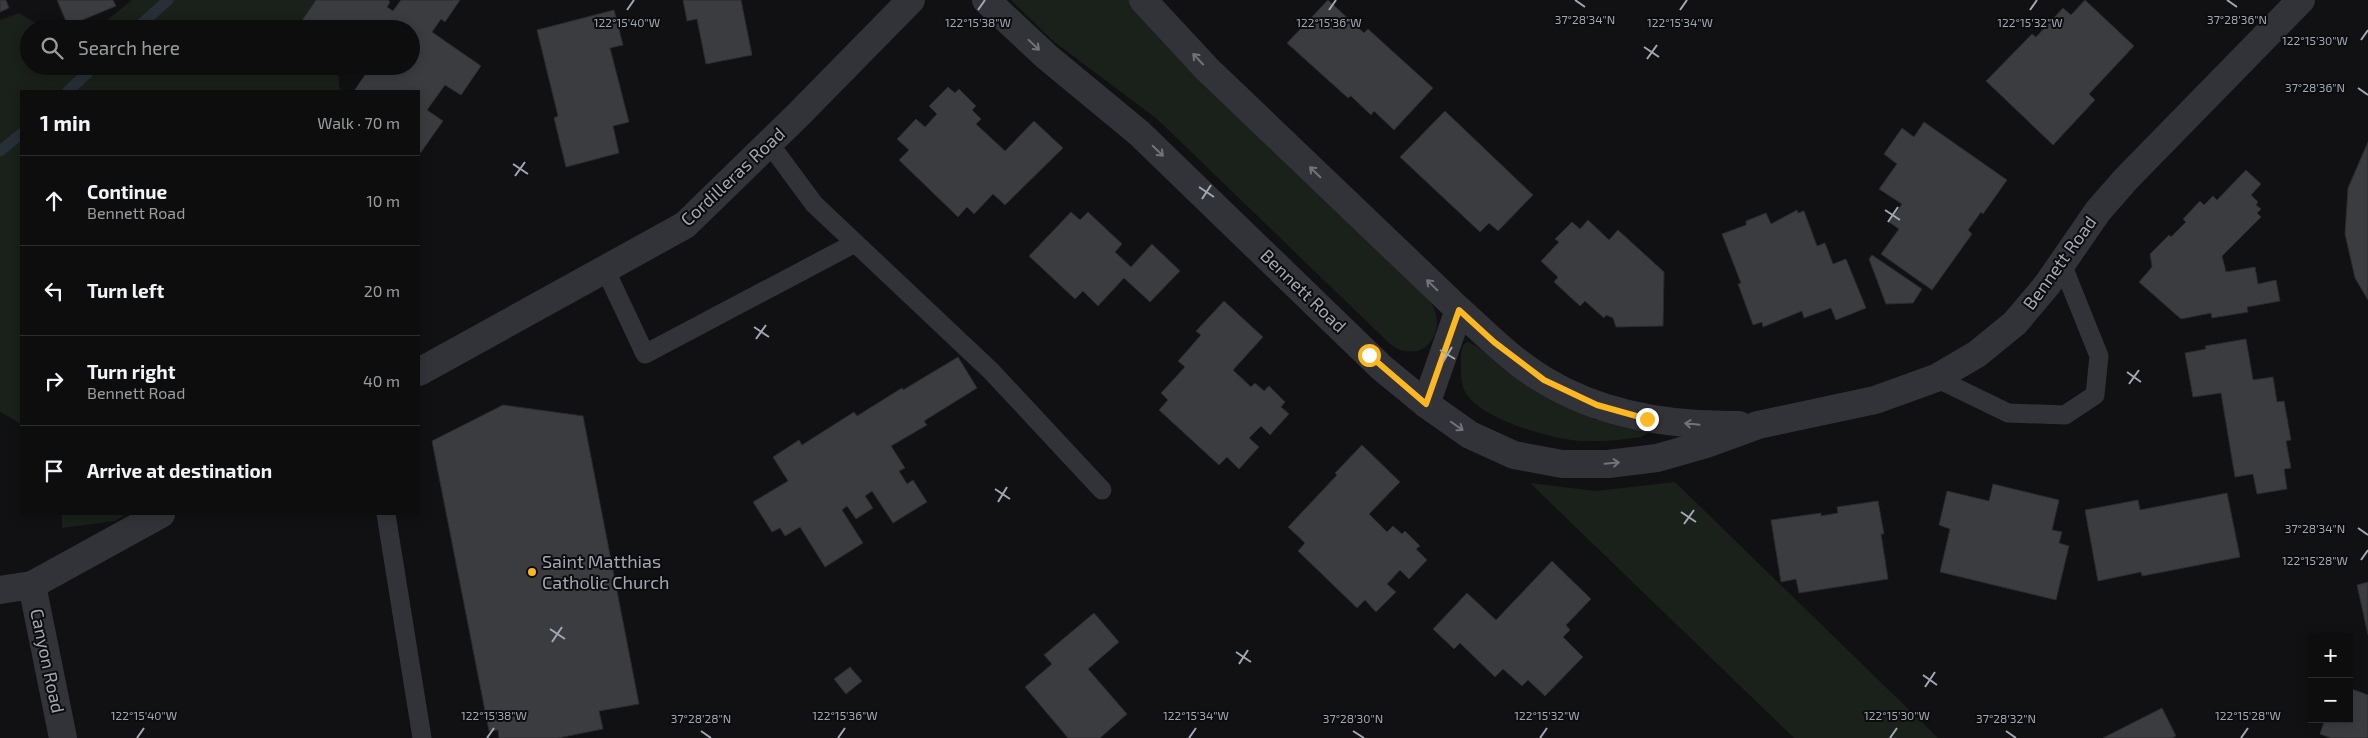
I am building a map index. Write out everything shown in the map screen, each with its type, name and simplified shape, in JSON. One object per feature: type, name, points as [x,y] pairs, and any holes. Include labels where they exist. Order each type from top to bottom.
[{"type":"street","name":"Cordilleras Road","points":[[420,371],[685,225],[910,0]]},
{"type":"street","name":"Bennett Road","points":[[986,0],[1047,57],[1139,134],[1382,368],[1426,404],[1470,435],[1514,455],[1562,464],[1608,464],[1657,458],[1706,444],[1758,425],[1875,400],[1936,378],[1977,354],[2015,323],[2047,286],[2098,211],[2126,179],[2300,0]]},
{"type":"street","name":"Bennett Road","points":[[1143,0],[1207,69],[1459,310],[1494,342],[1544,380],[1597,405],[1647,419],[1704,426],[1758,425]]},
{"type":"street","points":[[1426,404],[1459,310]]},
{"type":"street","points":[[0,590],[32,585],[159,515]]},
{"type":"street","name":"Canyon Road","points":[[32,585],[64,738]]},
{"type":"lane","points":[[769,143],[814,204],[991,371],[1102,490]]},
{"type":"lane","points":[[605,269],[645,354],[855,243]]},
{"type":"lane","points":[[1936,378],[2008,413],[2066,415],[2095,395],[2098,356],[2062,264]]},
{"type":"lane","points":[[386,515],[422,738]]},
{"type":"shaded area","points":[[132,0],[363,0],[349,20],[107,20]]},
{"type":"shaded area","points":[[1011,0],[1132,0],[1430,301],[1436,313],[1437,325],[1429,343],[1421,349],[1412,352],[1401,350],[1390,344],[1156,118],[1053,41]]},
{"type":"shaded area","points":[[19,13],[30,20],[20,20],[20,75],[338,75],[340,90],[20,90],[20,423],[0,412],[0,20]]},
{"type":"shaded area","points":[[1467,342],[1478,348],[1520,380],[1588,414],[1595,420],[1604,419],[1648,431],[1648,433],[1641,437],[1626,439],[1580,441],[1536,432],[1489,413],[1468,396],[1462,384],[1461,355],[1464,344]]},
{"type":"shaded area","points":[[1675,482],[1938,738],[1794,738],[1530,483],[1596,491]]},
{"type":"shaded area","points":[[62,515],[124,515],[115,521],[62,528]]},
{"type":"building","points":[[0,0],[6,0],[9,8],[0,12]]},
{"type":"building","points":[[57,0],[113,0],[116,6],[82,20],[65,20]]},
{"type":"building","points":[[316,0],[388,0],[390,2],[387,7],[393,11],[401,0],[460,0],[445,22],[441,19],[432,32],[481,66],[461,95],[445,85],[427,110],[443,121],[420,154],[420,90],[355,90],[365,75],[420,75],[420,20],[302,20]]},
{"type":"building","points":[[683,0],[741,0],[752,55],[706,64],[697,19],[687,21]]},
{"type":"building","points":[[1328,0],[1364,33],[1368,29],[1433,88],[1394,130],[1374,111],[1371,115],[1351,96],[1348,98],[1287,43]]},
{"type":"building","points":[[2085,0],[2134,46],[2089,94],[2095,100],[2053,145],[1986,81],[2032,34],[2036,37],[2063,8],[2071,15]]},
{"type":"building","points":[[614,10],[623,45],[610,48],[629,122],[613,126],[619,153],[566,167],[554,118],[558,116],[537,30]]},
{"type":"building","points":[[948,87],[955,93],[959,89],[976,106],[972,110],[981,119],[976,124],[1005,151],[1034,121],[1063,148],[1005,205],[993,194],[974,214],[967,207],[958,217],[899,160],[909,150],[897,139],[916,119],[925,127],[937,114],[929,106]]},
{"type":"building","points":[[1445,111],[1533,195],[1498,231],[1489,223],[1480,232],[1400,157]]},
{"type":"building","points":[[1924,122],[2007,180],[1983,214],[1981,212],[1968,230],[1972,234],[1932,290],[1881,254],[1899,229],[1889,222],[1902,204],[1879,189],[1897,164],[1884,154],[1902,128],[1914,137]]},
{"type":"building","points":[[2368,142],[2368,300],[2355,278],[2345,234],[2348,188]]},
{"type":"building","points":[[2246,170],[2261,184],[2251,195],[2258,202],[2256,205],[2261,209],[2257,213],[2261,217],[2222,256],[2226,272],[2255,267],[2258,284],[2276,280],[2280,301],[2247,307],[2248,312],[2212,318],[2211,313],[2181,319],[2139,282],[2152,267],[2150,254],[2169,235],[2171,237],[2186,222],[2183,219],[2200,201],[2204,205],[2213,196],[2217,200]]},
{"type":"building","points":[[1797,210],[1798,213],[1804,211],[1817,246],[1825,243],[1833,264],[1846,259],[1866,308],[1836,320],[1831,308],[1804,318],[1802,311],[1763,327],[1762,322],[1753,325],[1738,284],[1741,283],[1722,234],[1746,225],[1746,221],[1766,213],[1771,224]]},
{"type":"building","points":[[1071,212],[1080,220],[1088,212],[1122,244],[1115,252],[1131,267],[1152,244],[1180,271],[1150,302],[1124,278],[1098,306],[1083,291],[1075,299],[1029,256]]},
{"type":"building","points":[[1588,220],[1609,240],[1618,230],[1664,272],[1663,326],[1616,327],[1613,318],[1606,315],[1604,318],[1585,301],[1580,306],[1554,282],[1558,277],[1541,261],[1559,242],[1555,239],[1572,222],[1580,229]]},
{"type":"building","points":[[1872,255],[1922,289],[1913,303],[1886,304],[1869,259]]},
{"type":"building","points":[[1224,301],[1263,337],[1233,370],[1251,387],[1255,383],[1264,391],[1269,386],[1285,402],[1281,407],[1289,414],[1270,435],[1261,426],[1249,438],[1259,447],[1239,469],[1227,457],[1219,465],[1159,410],[1168,400],[1161,393],[1185,367],[1178,361],[1201,335],[1196,331]]},
{"type":"building","points":[[2246,339],[2253,380],[2273,377],[2277,402],[2284,401],[2291,440],[2286,441],[2291,468],[2284,469],[2287,489],[2257,494],[2253,474],[2235,477],[2221,393],[2193,397],[2185,353],[2206,349],[2205,346]]},
{"type":"building","points":[[958,357],[977,388],[924,421],[927,425],[891,446],[905,468],[899,471],[907,484],[913,480],[927,502],[893,523],[872,491],[865,496],[873,508],[856,519],[847,506],[842,510],[863,543],[825,567],[800,527],[785,536],[780,528],[772,532],[753,502],[788,481],[773,457],[799,440],[802,445],[854,412],[857,416]]},
{"type":"building","points":[[503,405],[583,416],[639,704],[599,711],[603,729],[558,738],[499,738],[498,730],[489,731],[432,441]]},
{"type":"building","points":[[1362,445],[1400,482],[1369,514],[1387,532],[1393,526],[1402,534],[1405,531],[1420,546],[1416,549],[1427,560],[1409,579],[1400,570],[1387,584],[1396,592],[1376,612],[1365,600],[1357,608],[1298,551],[1305,543],[1288,527],[1337,475],[1335,473]]},
{"type":"building","points":[[1993,484],[2059,500],[2052,530],[2062,532],[2059,543],[2069,546],[2056,600],[1940,572],[1950,529],[1939,525],[1947,491],[1989,501]]},
{"type":"building","points":[[2227,493],[2240,557],[2142,576],[2141,572],[2098,581],[2085,510],[2138,500],[2140,510]]},
{"type":"building","points":[[1878,501],[1884,534],[1881,534],[1888,579],[1799,593],[1796,579],[1781,582],[1771,520],[1821,513],[1821,516],[1838,513],[1837,507]]},
{"type":"building","points":[[1552,561],[1591,599],[1566,625],[1570,630],[1563,637],[1583,657],[1545,696],[1528,680],[1522,686],[1503,669],[1495,677],[1460,643],[1454,649],[1433,629],[1467,593],[1496,620]]},
{"type":"building","points":[[2368,582],[2368,635],[2357,585]]},
{"type":"building","points":[[1094,613],[1119,642],[1088,669],[1127,714],[1100,738],[1068,738],[1025,687],[1052,664],[1044,655]]},
{"type":"building","points":[[850,667],[862,681],[846,694],[834,679]]},
{"type":"building","points":[[2353,689],[2368,695],[2368,738],[2331,738],[2320,734],[2324,723],[2353,723]]},
{"type":"building","points":[[2162,708],[2176,736],[2172,738],[2103,738]]},
{"type":"waterway","points":[[146,20],[168,0]]},
{"type":"waterway","points":[[69,90],[85,75]]},
{"type":"waterway","points":[[0,151],[20,135]]},
{"type":"place","name":"Saint Matthias Catholic Church","points":[[532,572]]},
{"type":"route","points":[[1369,355],[1426,404],[1459,310],[1494,342],[1544,380],[1597,405],[1647,419]]}]
